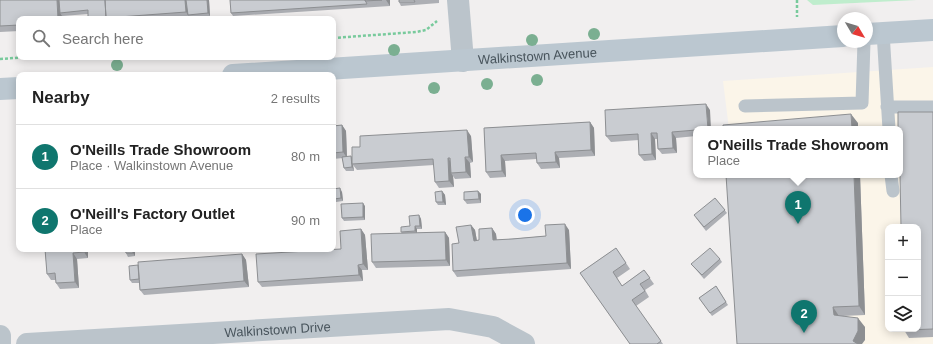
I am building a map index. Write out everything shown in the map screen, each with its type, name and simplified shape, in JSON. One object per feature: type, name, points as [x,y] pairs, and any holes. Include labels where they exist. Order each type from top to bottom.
[{"type":"main road","points":[[873,36],[933,30]]},
{"type":"main road","name":"Walkinstown Avenue","points":[[282,72],[837,36]]},
{"type":"main road","points":[[0,89],[16,88]]},
{"type":"street","points":[[458,0],[463,61]]},
{"type":"street","name":"Walkinstown Drive","points":[[27,344],[449,318],[493,327],[524,344]]},
{"type":"street","points":[[0,336],[0,344]]},
{"type":"lane","points":[[873,45],[887,107],[888,126]]},
{"type":"lane","points":[[745,106],[862,103],[869,48]]},
{"type":"lane","points":[[887,107],[933,107]]},
{"type":"lane","points":[[892,178],[892,191]]},
{"type":"path","points":[[336,38],[416,32],[426,30],[440,17]]},
{"type":"path","points":[[0,59],[16,58]]},
{"type":"shaded area","points":[[933,67],[933,344],[743,344],[732,178],[903,178],[903,126],[729,126],[723,81]]},
{"type":"green space","points":[[807,0],[917,0],[813,5]]},
{"type":"building","points":[[0,0],[57,0],[58,16],[16,16],[16,25],[0,26]]},
{"type":"building","points":[[59,0],[105,0],[106,16],[88,16],[88,10],[60,13]]},
{"type":"building","points":[[105,0],[185,0],[186,12],[133,16],[106,16]]},
{"type":"building","points":[[186,0],[207,0],[208,13],[188,15]]},
{"type":"building","points":[[230,0],[365,0],[367,4],[231,13]]},
{"type":"building","points":[[399,0],[414,0],[415,2],[399,2]]},
{"type":"building","points":[[706,104],[708,126],[693,126],[693,130],[672,132],[673,148],[658,149],[657,133],[651,133],[652,154],[639,155],[638,134],[606,136],[605,110]]},
{"type":"building","points":[[898,112],[933,112],[933,329],[921,329],[921,224],[901,224],[900,178],[903,178],[903,126],[898,126]]},
{"type":"building","points":[[851,114],[852,126],[723,126]]},
{"type":"building","points":[[590,122],[591,150],[555,152],[556,162],[537,163],[536,153],[501,155],[502,171],[486,172],[484,128]]},
{"type":"building","points":[[342,125],[343,152],[336,153],[336,126]]},
{"type":"building","points":[[467,130],[469,157],[465,157],[466,172],[451,173],[450,158],[448,158],[449,181],[435,182],[433,159],[352,164],[352,147],[360,147],[360,136]]},
{"type":"building","points":[[351,156],[352,167],[344,168],[342,157]]},
{"type":"building","points":[[726,178],[854,178],[859,306],[833,307],[834,315],[858,318],[858,331],[853,341],[858,344],[737,344]]},
{"type":"building","points":[[340,188],[341,198],[336,199],[336,189]]},
{"type":"building","points":[[442,191],[443,202],[436,202],[435,192]]},
{"type":"building","points":[[478,191],[479,199],[464,200],[464,192]]},
{"type":"building","points":[[715,198],[725,210],[704,227],[694,215]]},
{"type":"building","points":[[363,203],[363,217],[342,218],[341,204]]},
{"type":"building","points":[[419,215],[420,226],[415,226],[415,231],[401,232],[401,227],[410,226],[409,216]]},
{"type":"building","points":[[565,224],[567,263],[453,271],[452,244],[459,243],[456,227],[471,225],[474,241],[479,240],[479,229],[492,228],[493,240],[512,239],[546,236],[545,225]]},
{"type":"building","points":[[361,229],[363,264],[358,265],[359,275],[258,282],[256,254],[336,252],[336,249],[341,249],[340,231]]},
{"type":"building","points":[[445,232],[446,260],[372,262],[371,234]]},
{"type":"building","points":[[616,248],[626,263],[613,272],[622,286],[644,270],[650,278],[640,284],[645,291],[632,300],[661,341],[657,344],[630,344],[580,273]]},
{"type":"building","points":[[710,248],[720,259],[702,275],[691,264]]},
{"type":"building","points":[[45,252],[84,252],[73,253],[75,282],[56,283],[55,273],[47,274]]},
{"type":"building","points":[[242,254],[244,281],[140,290],[138,262]]},
{"type":"building","points":[[138,265],[139,279],[130,280],[129,266]]},
{"type":"building","points":[[716,286],[726,302],[710,313],[699,298]]},
{"type":"place","name":"O'Neills Trade Showroom","points":[[798,224]]},
{"type":"place","name":"O'Neill's Factory Outlet","points":[[804,333]]}]
